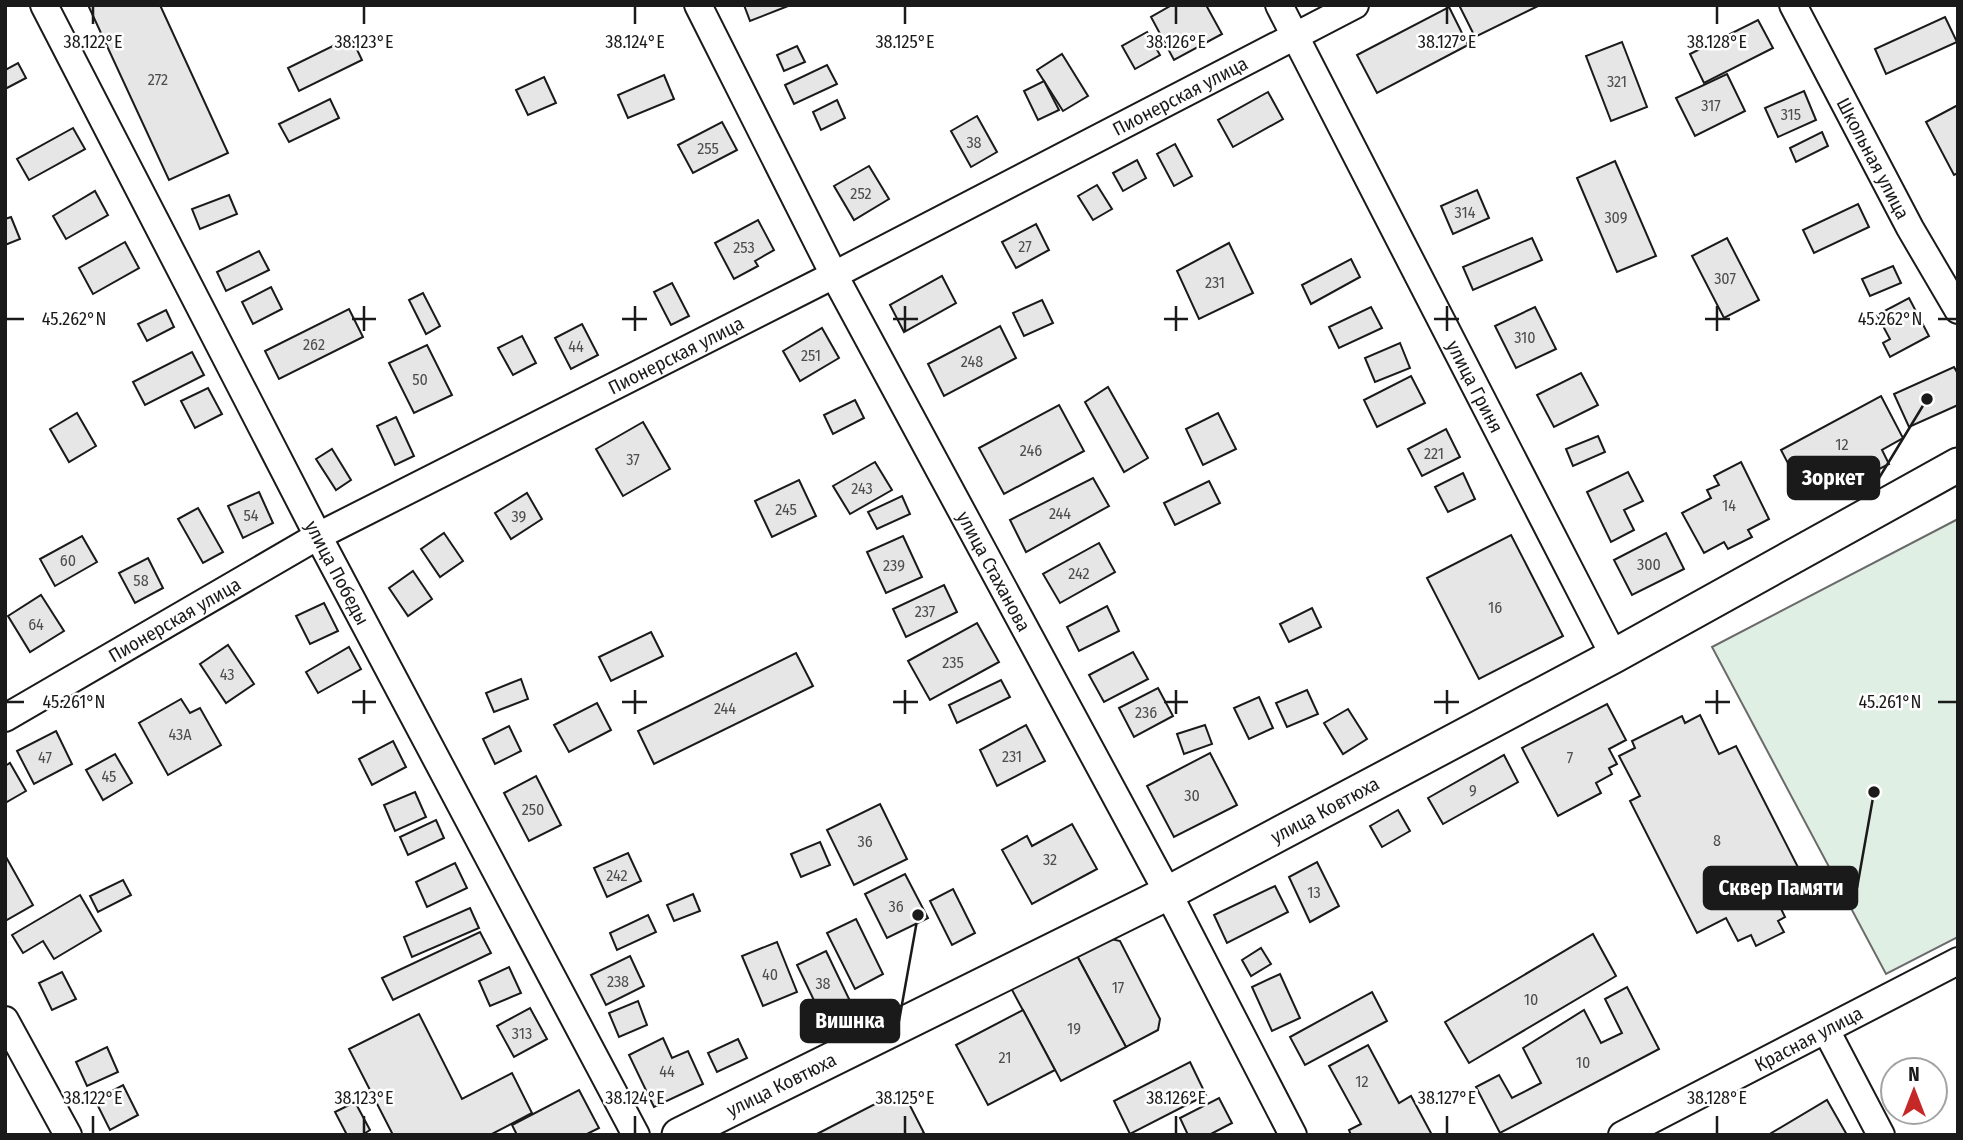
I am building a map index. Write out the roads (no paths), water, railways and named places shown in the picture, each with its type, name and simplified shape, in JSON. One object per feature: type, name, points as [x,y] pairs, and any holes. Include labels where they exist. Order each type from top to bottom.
[{"type":"main road","name":"улица Ковтюха","points":[[679,1135],[1168,893],[1614,656],[1958,465]]},
{"type":"street","name":"улица Победы","points":[[44,5],[318,536],[636,1135]]},
{"type":"street","name":"улица Стаханова","points":[[698,5],[834,275],[1168,893],[1293,1135]]},
{"type":"street","name":"улица Гриня","points":[[1279,5],[1614,656]]},
{"type":"street","name":"Пионерская улица","points":[[5,718],[318,536],[834,275],[1355,5]]},
{"type":"street","name":"Школьная улица","points":[[1793,5],[1910,228],[1958,310]]},
{"type":"street","name":"Красная улица","points":[[1622,1135],[1958,961]]},
{"type":"street","points":[[5,1020],[68,1135]]},
{"type":"street","points":[[1826,1030],[1881,1135]]},
{"type":"place","name":"Зоркет","points":[[1927,399]]},
{"type":"place","name":"Сквер Памяти","points":[[1874,792]]},
{"type":"place","name":"Вишнка","points":[[918,915]]}]
